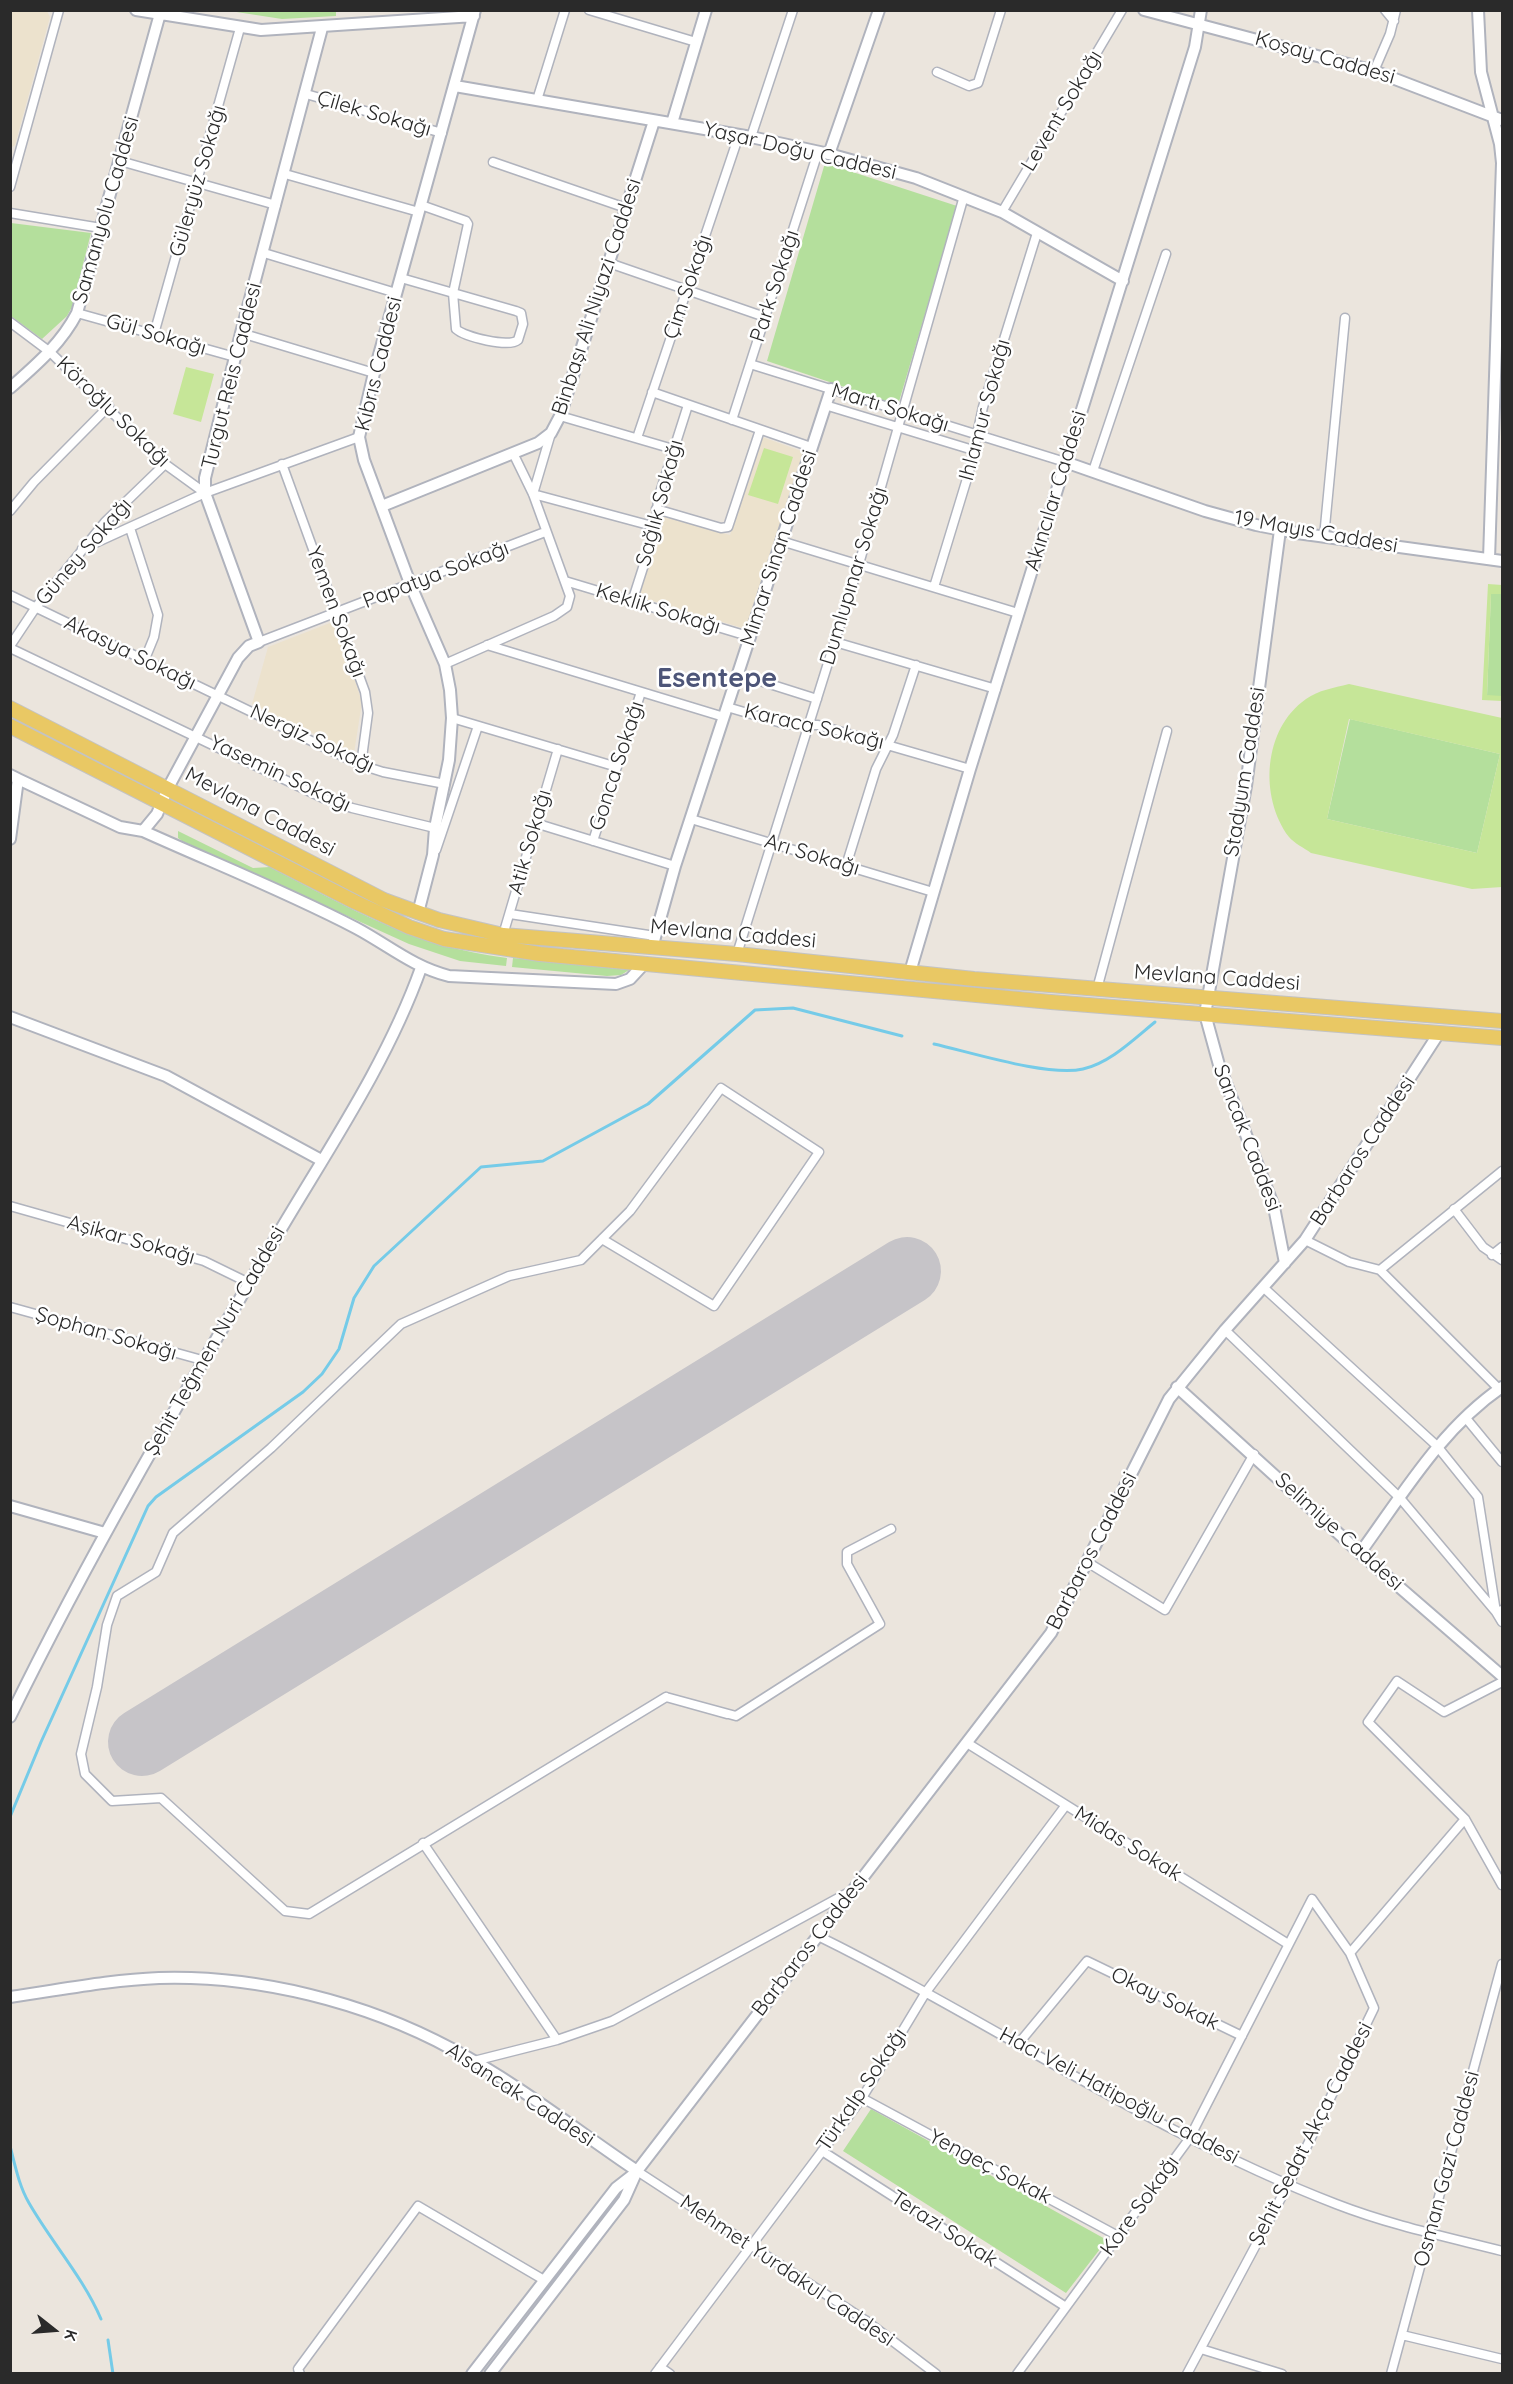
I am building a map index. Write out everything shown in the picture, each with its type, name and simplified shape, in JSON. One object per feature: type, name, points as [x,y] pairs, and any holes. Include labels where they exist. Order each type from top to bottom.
[{"type":"main road","name":"Mevlana Caddesi","points":[[10,708],[361,889],[418,913],[503,935],[653,942],[737,954],[910,972],[1206,999],[1503,1021]]},
{"type":"main road","name":"Mevlana Caddesi","points":[[10,726],[356,902],[426,933],[486,948],[643,965],[1503,1038]]},
{"type":"street","points":[[10,187],[14,162],[59,10]]},
{"type":"street","points":[[136,10],[240,28],[322,28],[474,13]]},
{"type":"street","points":[[386,22],[388,10]]},
{"type":"street","points":[[537,100],[565,10]]},
{"type":"street","points":[[589,10],[696,42]]},
{"type":"street","points":[[672,123],[706,10]]},
{"type":"street","points":[[751,137],[793,10]]},
{"type":"street","points":[[823,153],[879,10]]},
{"type":"street","points":[[937,72],[969,86],[978,83],[1001,10]]},
{"type":"street","name":"Levent Sokağı","points":[[1002,212],[1122,10]]},
{"type":"street","name":"Koşay Caddesi","points":[[1144,10],[1374,71],[1497,117]]},
{"type":"street","name":"Akıncılar Caddesi","points":[[910,972],[970,769],[1194,47],[1201,10]]},
{"type":"street","points":[[1385,10],[1394,21]]},
{"type":"street","points":[[1374,71],[1394,21],[1396,10]]},
{"type":"street","points":[[1478,10],[1481,72],[1497,117],[1502,194],[1489,559]]},
{"type":"street","name":"Samanyolu Caddesi","points":[[10,388],[50,352],[64,336],[77,313],[161,13]]},
{"type":"street","name":"Kıbrıs Caddesi","points":[[433,855],[435,828],[445,784],[452,718],[450,690],[445,664],[411,586],[364,460],[359,437],[374,373],[474,13]]},
{"type":"street","name":"Güleryüz Sokağı","points":[[154,334],[240,28]]},
{"type":"street","name":"Turgut Reis Caddesi","points":[[259,642],[206,493],[208,462],[322,28]]},
{"type":"street","name":"Yaşar Doğu Caddesi","points":[[455,86],[751,137],[823,153],[916,178],[1002,212],[1123,281]]},
{"type":"street","name":"Çilek Sokağı","points":[[306,94],[442,133]]},
{"type":"street","name":"Binbaşı Ali Niyazi Caddesi","points":[[382,506],[538,443],[551,433],[560,416],[654,121]]},
{"type":"street","name":"Çim Sokağı","points":[[637,438],[739,135]]},
{"type":"street","name":"Park Sokağı","points":[[732,420],[765,316],[823,153]]},
{"type":"street","points":[[120,161],[276,205]]},
{"type":"street","points":[[493,162],[627,208]]},
{"type":"street","points":[[285,174],[466,221],[468,224],[453,293],[454,324],[461,333],[510,344],[518,340],[524,324],[521,313],[453,293],[400,278]]},
{"type":"street","name":"Dumlupınar Sokağı","points":[[737,954],[859,564],[964,196]]},
{"type":"street","points":[[10,213],[101,228]]},
{"type":"street","name":"Ihlamur Sokağı","points":[[934,587],[976,434],[1037,233]]},
{"type":"street","points":[[264,252],[396,293]]},
{"type":"street","points":[[1092,471],[1166,254]]},
{"type":"street","points":[[609,263],[765,316]]},
{"type":"street","name":"Gül Sokağı","points":[[77,313],[235,357]]},
{"type":"street","points":[[1324,537],[1345,318]]},
{"type":"street","name":"Köroğlu Sokağı","points":[[10,322],[50,352],[109,406],[165,464],[206,493]]},
{"type":"street","points":[[241,333],[374,373]]},
{"type":"street","name":"Martı Sokağı","points":[[750,364],[1065,462]]},
{"type":"street","name":"Mimar Sinan Caddesi","points":[[653,942],[675,867],[831,389]]},
{"type":"street","points":[[652,392],[811,447]]},
{"type":"street","name":"Sağlık Sokağı","points":[[632,602],[656,527],[656,509],[673,448],[688,405]]},
{"type":"street","name":"Martı Sokağı","points":[[825,405],[973,450]]},
{"type":"street","points":[[10,511],[34,482],[109,406]]},
{"type":"street","points":[[560,416],[673,448]]},
{"type":"street","points":[[656,509],[721,528],[728,526],[760,430]]},
{"type":"street","points":[[533,494],[551,433]]},
{"type":"street","points":[[82,549],[206,493],[359,437]]},
{"type":"street","points":[[445,664],[554,616],[567,607],[570,596],[565,581],[545,532],[533,494],[513,453]]},
{"type":"street","name":"19 Mayıs Caddesi","points":[[1065,462],[1205,510],[1280,530],[1503,561]]},
{"type":"street","name":"Güney Sokağı","points":[[10,647],[36,607],[82,549],[105,522],[165,464]]},
{"type":"street","name":"Yemen Sokağı","points":[[282,464],[367,701],[361,765]]},
{"type":"street","points":[[533,494],[656,527]]},
{"type":"street","points":[[130,528],[158,615],[154,637],[145,659]]},
{"type":"street","name":"Stadyum Caddesi","points":[[1204,1014],[1246,786],[1280,530]]},
{"type":"street","name":"Papatya Sokağı","points":[[259,642],[411,586],[545,532]]},
{"type":"street","points":[[781,542],[1018,613]]},
{"type":"street","name":"Keklik Sokağı","points":[[565,581],[750,637]]},
{"type":"street","name":"Akasya Sokağı","points":[[10,595],[218,695]]},
{"type":"street","points":[[143,831],[152,822],[238,658],[249,646],[259,642]]},
{"type":"street","points":[[835,642],[996,689]]},
{"type":"street","name":"Karaca Sokağı","points":[[487,645],[641,692],[786,724],[810,724],[888,744],[970,769]]},
{"type":"street","name":"Yasemin Sokağı","points":[[10,647],[337,804],[435,828]]},
{"type":"street","points":[[846,866],[876,770],[888,744],[916,665]]},
{"type":"street","points":[[738,674],[818,699]]},
{"type":"street","name":"Gonca Sokağı","points":[[593,841],[641,692]]},
{"type":"street","name":"Nergiz Sokağı","points":[[218,695],[361,765],[383,772],[445,784]]},
{"type":"street","points":[[452,718],[617,767]]},
{"type":"street","name":"Kıbrıs Caddesi","points":[[418,913],[433,855],[450,813],[478,726]]},
{"type":"street","points":[[1097,989],[1167,731]]},
{"type":"street","name":"Atik Sokağı","points":[[503,935],[558,749]]},
{"type":"street","points":[[10,839],[14,777],[120,827],[143,831],[355,928],[421,968],[449,976],[616,984],[630,979],[643,965]]},
{"type":"street","name":"Arı Sokağı","points":[[691,819],[933,892]]},
{"type":"street","points":[[535,823],[675,867]]},
{"type":"street","points":[[510,914],[653,942]]},
{"type":"street","name":"Şehit Teğmen Nuri Caddesi","points":[[10,1717],[105,1533],[202,1360],[389,1043],[421,968]]},
{"type":"street","name":"Sancak Caddesi","points":[[1204,1014],[1219,1065],[1274,1207],[1285,1263]]},
{"type":"street","points":[[10,1017],[166,1076],[321,1160]]},
{"type":"street","name":"Barbaros Caddesi","points":[[494,2372],[624,2200],[637,2171],[816,1935],[968,1743],[1051,1633],[1160,1416],[1177,1387],[1305,1240],[1439,1033]]},
{"type":"street","points":[[602,1239],[714,1306],[819,1152],[721,1088],[630,1211],[602,1239],[581,1260],[509,1276],[400,1324],[271,1448],[173,1533],[156,1572],[117,1596],[107,1625],[97,1687],[81,1754],[85,1774],[112,1801],[161,1798],[285,1911],[309,1914],[666,1697],[736,1716],[880,1624],[847,1564],[847,1552],[891,1529]]},
{"type":"street","points":[[1380,1270],[1503,1171]]},
{"type":"street","name":"Aşikar Sokağı","points":[[10,1206],[204,1261],[249,1283]]},
{"type":"street","points":[[1454,1209],[1474,1237],[1492,1255],[1503,1260]]},
{"type":"street","points":[[1305,1240],[1349,1262],[1380,1270],[1501,1388],[1464,1418],[1437,1446],[1360,1553]]},
{"type":"street","points":[[1492,1255],[1503,1247]]},
{"type":"street","points":[[1264,1288],[1437,1446],[1478,1497],[1503,1622]]},
{"type":"street","name":"Şophan Sokağı","points":[[10,1307],[202,1360]]},
{"type":"street","points":[[1225,1330],[1400,1498],[1499,1611]]},
{"type":"street","name":"Selimiye Caddesi","points":[[1177,1387],[1254,1454],[1360,1553],[1503,1676]]},
{"type":"street","points":[[1464,1418],[1503,1462]]},
{"type":"street","points":[[1087,1562],[1165,1610],[1254,1454]]},
{"type":"street","points":[[10,1506],[105,1533]]},
{"type":"street","points":[[1503,1682],[1444,1712],[1397,1681],[1368,1722],[1465,1819],[1503,1885]]},
{"type":"street","points":[[666,1697],[727,1714]]},
{"type":"street","name":"Midas Sokak","points":[[968,1743],[1288,1944]]},
{"type":"street","name":"Türkalp Sokağı","points":[[657,2370],[862,2098],[926,1992],[1066,1805]]},
{"type":"street","points":[[1350,1953],[1465,1819]]},
{"type":"street","points":[[423,1843],[557,2040]]},
{"type":"street","points":[[474,2061],[557,2040],[612,2021],[854,1889]]},
{"type":"street","name":"Kore Sokağı","points":[[1017,2373],[1190,2139],[1312,1899]]},
{"type":"street","name":"Şehit Sedat Akça Caddesi","points":[[1187,2373],[1289,2183],[1374,2008],[1350,1953],[1312,1899]]},
{"type":"street","name":"Hacı Veli Hatipoğlu Caddesi","points":[[816,1935],[926,1992],[1190,2139],[1337,2205],[1430,2233],[1503,2251]]},
{"type":"street","name":"Okay Sokak","points":[[1019,2043],[1088,1962],[1242,2036]]},
{"type":"street","name":"Osman Gazi Caddesi","points":[[1391,2373],[1503,1964]]},
{"type":"street","name":"Alsancak Caddesi","points":[[10,1997],[160,1978],[244,1983],[325,2000],[426,2036],[474,2061],[637,2171]]},
{"type":"street","name":"Yengeç Sokak","points":[[862,2098],[1118,2236]]},
{"type":"street","name":"Terazi Sokak","points":[[822,2151],[1066,2307]]},
{"type":"street","name":"Barbaros Caddesi","points":[[472,2373],[616,2188],[637,2171]]},
{"type":"street","name":"Mehmet Yurdakul Caddesi","points":[[637,2171],[865,2320],[936,2373]]},
{"type":"street","points":[[300,2373],[298,2369],[418,2206],[544,2280]]},
{"type":"street","points":[[1402,2335],[1503,2359]]},
{"type":"street","points":[[1201,2349],[1282,2373]]},
{"type":"street","points":[[657,2370],[670,2373]]},
{"type":"shaded area","points":[[11,10],[47,11],[50,17],[15,145],[11,148]]},
{"type":"shaded area","points":[[762,437],[804,452],[746,629],[643,598],[639,592],[664,516],[730,535]]},
{"type":"shaded area","points":[[335,621],[362,702],[354,753],[252,704],[268,647]]},
{"type":"green space","points":[[336,10],[336,16],[282,19],[230,11]]},
{"type":"green space","points":[[825,163],[957,206],[898,405],[767,361]]},
{"type":"green space","points":[[11,223],[91,233],[72,307],[67,316],[42,339],[11,316]]},
{"type":"green space","points":[[186,367],[214,374],[201,422],[173,414]]},
{"type":"green space","points":[[764,448],[793,457],[778,504],[748,495]]},
{"type":"green space","points":[[1488,584],[1502,585],[1502,594],[1491,594],[1487,695],[1502,696],[1502,701],[1482,700]]},
{"type":"green space","points":[[1491,593],[1502,594],[1502,696],[1487,696]]},
{"type":"green space","points":[[1349,684],[1502,718],[1502,887],[1472,889],[1311,853],[1289,837],[1279,821],[1273,803],[1270,764],[1274,745],[1281,728],[1292,712],[1306,699],[1321,691]],"holes":[[[1349,719],[1500,754],[1477,853],[1327,819]]]},
{"type":"green space","points":[[1350,719],[1500,754],[1477,853],[1327,819]]},
{"type":"green space","points":[[178,831],[253,868],[270,867],[384,924],[442,945],[507,958],[506,966],[460,961],[409,944],[182,841],[178,838]]},
{"type":"green space","points":[[513,958],[629,970],[621,975],[607,976],[512,967]]},
{"type":"green space","points":[[871,2109],[1107,2240],[1066,2293],[843,2151]]},
{"type":"waterway","points":[[10,1817],[41,1742],[148,1506],[156,1497],[303,1392],[322,1374],[339,1349],[354,1298],[374,1266],[481,1167],[543,1161],[648,1104],[755,1010],[793,1008],[902,1036]]},
{"type":"waterway","points":[[934,1044],[1030,1067],[1068,1071],[1103,1062],[1155,1022]]},
{"type":"waterway","points":[[10,2146],[26,2196],[76,2274],[101,2319]]},
{"type":"waterway","points":[[108,2340],[113,2374]]},
{"type":"runway","points":[[142,1742],[907,1271]]},
{"type":"district","name":"Esentepe","points":[[717,679]]}]
